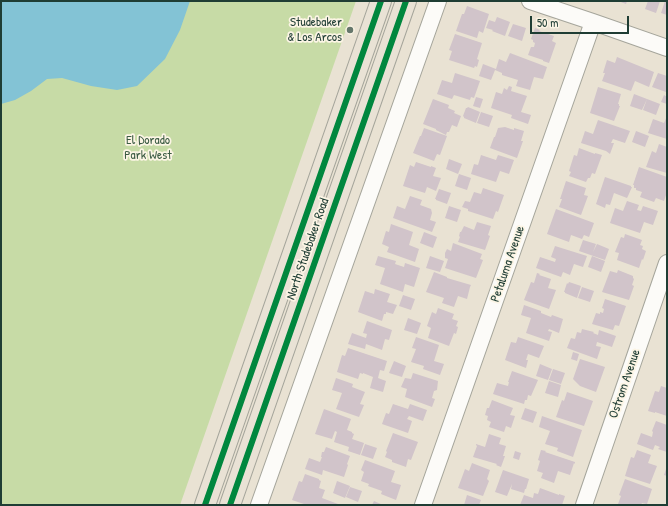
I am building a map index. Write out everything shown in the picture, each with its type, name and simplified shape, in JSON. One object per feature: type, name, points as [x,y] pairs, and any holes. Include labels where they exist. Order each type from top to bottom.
[{"type":"main road","name":"North Studebaker Road","points":[[205,505],[381,1]]},
{"type":"main road","name":"North Studebaker Road","points":[[230,505],[406,1]]},
{"type":"street","points":[[259,505],[438,1]]},
{"type":"street","points":[[530,1],[667,48]]},
{"type":"street","name":"Petaluma Avenue","points":[[423,505],[593,22]]},
{"type":"street","name":"Ostrom Avenue","points":[[584,505],[667,263]]},
{"type":"green space","name":"El Dorado Park West","points":[[1,1],[356,1],[180,505],[1,505]]},
{"type":"water","points":[[1,1],[190,1],[180,30],[165,59],[137,86],[117,90],[91,86],[62,78],[47,79],[31,91],[15,100],[1,104]]},
{"type":"building","points":[[618,1],[627,1],[626,4]]},
{"type":"building","points":[[648,1],[660,1],[656,13],[645,9]]},
{"type":"building","points":[[665,1],[667,1],[667,15],[661,13]]},
{"type":"building","points":[[467,6],[489,14],[483,33],[479,31],[477,38],[456,31],[462,14],[464,14]]},
{"type":"building","points":[[497,17],[510,22],[505,36],[486,28],[489,20],[495,22]]},
{"type":"building","points":[[513,24],[526,28],[522,41],[508,36]]},
{"type":"building","points":[[535,28],[540,30],[539,31],[554,36],[552,41],[556,43],[549,63],[528,55],[531,47],[534,47],[535,43],[531,39]]},
{"type":"building","points":[[455,34],[482,43],[477,59],[479,60],[477,67],[475,66],[474,68],[449,60],[452,51],[449,50]]},
{"type":"building","points":[[510,53],[547,67],[543,79],[534,77],[530,90],[516,86],[518,80],[502,75],[502,73],[495,70],[491,80],[479,76],[483,64],[496,69],[499,59],[506,62]]},
{"type":"building","points":[[617,57],[654,72],[649,87],[635,81],[631,91],[602,81],[607,60],[615,63]]},
{"type":"building","points":[[455,73],[480,81],[474,98],[471,97],[470,100],[454,95],[452,99],[437,94],[442,80],[452,83]]},
{"type":"building","points":[[658,73],[667,76],[666,92],[652,87]]},
{"type":"building","points":[[509,86],[512,87],[511,91],[527,96],[521,112],[531,115],[528,124],[511,118],[512,115],[491,108],[496,92],[502,94],[504,88],[507,90]]},
{"type":"building","points":[[598,87],[621,94],[618,104],[620,106],[614,121],[590,113]]},
{"type":"building","points":[[634,94],[647,99],[642,110],[630,106]]},
{"type":"building","points":[[664,95],[667,97],[667,104],[661,102]]},
{"type":"building","points":[[476,97],[483,99],[480,108],[473,106]]},
{"type":"building","points":[[433,99],[449,105],[448,108],[461,116],[457,127],[452,125],[446,135],[423,124]]},
{"type":"building","points":[[647,99],[660,104],[656,115],[643,110]]},
{"type":"building","points":[[468,107],[480,112],[476,123],[464,118],[463,116],[466,108]]},
{"type":"building","points":[[481,112],[493,116],[489,127],[477,123]]},
{"type":"building","points":[[667,116],[667,139],[648,133],[653,119],[664,123]]},
{"type":"building","points":[[598,120],[630,131],[625,143],[613,139],[611,143],[614,143],[610,154],[606,151],[581,143],[585,131],[593,134]]},
{"type":"building","points":[[505,127],[524,131],[521,141],[523,141],[517,158],[490,148],[498,128]]},
{"type":"building","points":[[424,128],[447,136],[440,155],[437,154],[434,161],[413,153]]},
{"type":"building","points":[[636,131],[649,136],[645,147],[632,142]]},
{"type":"building","points":[[659,144],[667,147],[667,173],[646,167],[652,151],[656,153]]},
{"type":"building","points":[[579,148],[602,155],[595,174],[592,173],[586,182],[569,176],[574,155],[577,156]]},
{"type":"building","points":[[481,155],[496,160],[498,155],[514,160],[509,174],[500,171],[496,182],[471,174],[474,164],[478,165]]},
{"type":"building","points":[[449,159],[462,164],[458,174],[446,169]]},
{"type":"building","points":[[416,162],[436,168],[433,176],[441,178],[436,191],[427,187],[425,193],[403,186],[410,165],[414,167]]},
{"type":"building","points":[[639,167],[667,177],[667,192],[664,201],[656,198],[654,202],[640,197],[642,192],[636,190],[633,185]]},
{"type":"building","points":[[459,174],[471,178],[467,190],[455,186]]},
{"type":"building","points":[[605,177],[632,187],[627,198],[614,193],[610,205],[606,204],[605,208],[596,204]]},
{"type":"building","points":[[566,181],[586,188],[584,195],[588,196],[581,215],[559,207]]},
{"type":"building","points":[[483,188],[504,195],[498,212],[496,211],[493,219],[468,211],[468,209],[462,207],[465,201],[470,202],[474,192],[481,194]]},
{"type":"building","points":[[439,189],[451,193],[447,204],[435,199]]},
{"type":"building","points":[[410,196],[422,200],[420,205],[431,209],[432,213],[430,220],[436,222],[432,232],[393,218],[397,206],[405,209]]},
{"type":"building","points":[[627,201],[639,205],[637,210],[641,211],[643,206],[658,211],[653,225],[644,222],[640,233],[610,223],[615,208],[623,211]]},
{"type":"building","points":[[449,206],[461,210],[457,222],[445,218]]},
{"type":"building","points":[[556,209],[594,223],[589,237],[584,235],[582,239],[571,235],[569,242],[547,234]]},
{"type":"building","points":[[477,222],[491,226],[488,235],[490,236],[485,250],[458,242],[460,232],[464,226],[474,230]]},
{"type":"building","points":[[391,224],[413,232],[409,245],[419,249],[415,262],[387,252],[389,247],[382,244],[386,231],[389,232]]},
{"type":"building","points":[[424,232],[437,237],[433,248],[420,243]]},
{"type":"building","points":[[625,234],[642,240],[640,245],[643,246],[642,249],[646,251],[639,268],[617,260],[619,253],[615,252],[621,237],[624,238]]},
{"type":"building","points":[[583,240],[596,244],[593,252],[597,244],[609,249],[605,260],[579,251]]},
{"type":"building","points":[[453,243],[482,254],[480,259],[483,260],[476,278],[445,268],[448,259],[445,258],[445,253],[447,249],[451,251]]},
{"type":"building","points":[[555,246],[587,256],[583,267],[574,264],[570,275],[563,272],[561,277],[536,268],[540,257],[555,262],[556,259],[551,257]]},
{"type":"building","points":[[378,256],[396,261],[395,264],[404,267],[405,263],[420,268],[414,287],[405,284],[403,292],[380,284],[385,268],[375,265]]},
{"type":"building","points":[[430,256],[444,261],[440,272],[426,268]]},
{"type":"building","points":[[592,256],[605,261],[601,272],[588,267]]},
{"type":"building","points":[[618,270],[633,276],[634,279],[632,285],[634,286],[629,300],[602,292],[610,271],[617,273]]},
{"type":"building","points":[[434,272],[447,278],[471,285],[467,299],[458,296],[454,307],[442,303],[444,298],[426,292]]},
{"type":"building","points":[[537,273],[551,279],[548,288],[556,290],[549,309],[524,300],[531,282],[534,283]]},
{"type":"building","points":[[569,282],[581,286],[577,298],[564,292],[567,283],[568,284]]},
{"type":"building","points":[[582,287],[594,291],[590,302],[578,298]]},
{"type":"building","points":[[375,289],[390,294],[387,302],[397,305],[393,314],[386,312],[386,314],[384,314],[382,321],[358,312],[365,291],[374,294]]},
{"type":"building","points":[[403,295],[415,299],[411,310],[399,306]]},
{"type":"building","points":[[605,299],[626,306],[619,326],[615,325],[613,330],[592,324],[596,313],[603,313],[604,309],[602,308]]},
{"type":"building","points":[[524,305],[541,311],[541,313],[551,317],[552,315],[563,319],[559,333],[549,329],[548,331],[552,332],[549,341],[526,333],[531,318],[521,315]]},
{"type":"building","points":[[438,308],[454,314],[452,319],[458,321],[456,326],[458,327],[456,334],[454,333],[449,346],[428,338],[431,328],[427,326],[432,312],[436,314]]},
{"type":"building","points":[[408,318],[421,323],[417,334],[404,330]]},
{"type":"building","points":[[367,321],[392,330],[389,340],[385,339],[382,350],[366,344],[365,349],[348,344],[352,333],[366,338],[367,334],[363,333]]},
{"type":"building","points":[[582,329],[594,332],[593,333],[598,335],[599,330],[616,336],[612,347],[597,342],[596,346],[601,347],[597,359],[567,348],[571,338],[575,339],[577,332],[581,333]]},
{"type":"building","points":[[416,337],[439,345],[434,361],[444,364],[440,375],[423,369],[424,366],[411,362],[416,349],[412,348]]},
{"type":"building","points":[[518,337],[544,346],[539,358],[528,354],[526,368],[505,360],[511,342],[516,343]]},
{"type":"building","points":[[348,348],[387,361],[384,371],[380,370],[378,378],[386,381],[383,392],[370,388],[373,377],[360,373],[358,379],[337,372],[342,355],[345,356]]},
{"type":"building","points":[[573,352],[579,354],[577,361],[571,359]]},
{"type":"building","points":[[580,359],[605,367],[596,392],[580,386],[573,379]]},
{"type":"building","points":[[394,361],[406,366],[402,377],[389,373]]},
{"type":"building","points":[[540,364],[552,369],[548,380],[536,376]]},
{"type":"building","points":[[553,369],[565,373],[561,384],[549,380]]},
{"type":"building","points":[[512,371],[538,380],[531,396],[528,395],[524,404],[493,394],[497,383],[508,386]]},
{"type":"building","points":[[413,373],[438,381],[437,390],[434,391],[432,398],[435,399],[432,407],[405,397],[407,389],[401,387],[405,378],[411,379]]},
{"type":"building","points":[[336,378],[353,384],[352,387],[365,392],[360,404],[364,405],[359,417],[336,409],[342,393],[332,390]]},
{"type":"building","points":[[549,381],[561,385],[558,397],[545,393]]},
{"type":"building","points":[[661,386],[667,388],[667,416],[648,411],[655,391],[659,392]]},
{"type":"building","points":[[567,392],[593,401],[584,426],[556,417],[562,400],[564,401]]},
{"type":"building","points":[[492,400],[513,408],[510,415],[515,416],[511,428],[506,426],[504,432],[489,427],[491,422],[487,420],[488,416],[485,415]]},
{"type":"building","points":[[393,404],[408,409],[410,404],[427,410],[423,421],[409,416],[407,419],[412,421],[408,433],[382,424],[386,413],[389,414]]},
{"type":"building","points":[[525,408],[537,412],[533,423],[521,419]]},
{"type":"building","points":[[324,409],[351,419],[347,430],[354,434],[352,439],[364,443],[360,455],[348,451],[349,447],[334,442],[337,432],[335,431],[332,439],[315,434]]},
{"type":"building","points":[[542,416],[582,430],[573,457],[557,451],[558,448],[545,444],[550,431],[539,427]]},
{"type":"building","points":[[656,421],[667,425],[667,452],[658,449],[660,447],[655,445],[653,450],[637,444],[641,433],[652,437],[652,431]]},
{"type":"building","points":[[393,433],[418,442],[411,460],[408,459],[406,467],[392,462],[392,460],[385,457]]},
{"type":"building","points":[[489,434],[501,438],[499,444],[506,446],[503,456],[505,456],[501,467],[496,465],[497,464],[473,457],[477,446],[476,444],[485,447]]},
{"type":"building","points":[[365,444],[377,448],[373,459],[361,455]]},
{"type":"building","points":[[326,447],[350,456],[344,477],[323,470],[322,475],[305,469],[309,458],[320,462],[322,452],[324,452]]},
{"type":"building","points":[[541,450],[575,462],[570,475],[558,471],[554,483],[541,478],[543,473],[537,471]]},
{"type":"building","points":[[637,450],[651,455],[648,463],[657,466],[650,484],[625,476],[631,457],[634,458]]},
{"type":"building","points":[[515,451],[521,453],[519,460],[513,458]]},
{"type":"building","points":[[365,460],[395,471],[391,482],[401,485],[396,500],[381,494],[382,491],[368,486],[369,484],[361,481],[364,472],[361,470]]},
{"type":"building","points":[[472,463],[490,470],[487,479],[489,481],[483,496],[458,488],[465,469],[469,471]]},
{"type":"building","points":[[667,466],[667,476],[664,475]]},
{"type":"building","points":[[503,470],[529,479],[524,493],[511,489],[512,484],[507,496],[495,492]]},
{"type":"building","points":[[305,474],[319,479],[321,481],[319,488],[325,490],[322,498],[338,505],[307,505],[292,500],[299,481],[302,482]]},
{"type":"building","points":[[625,479],[652,489],[647,504],[618,504],[621,496],[619,495]]},
{"type":"building","points":[[337,481],[350,486],[345,498],[333,493]]},
{"type":"building","points":[[350,487],[362,491],[358,502],[346,497]]},
{"type":"building","points":[[540,488],[565,496],[562,505],[520,505],[524,495],[533,498],[534,493],[538,494]]},
{"type":"building","points":[[467,495],[481,500],[479,505],[464,505]]},
{"type":"building","points":[[374,501],[383,505],[372,505]]},
{"type":"cycle path","points":[[205,505],[381,1]]},
{"type":"cycle path","points":[[230,505],[406,1]]},
{"type":"place","name":"Studebaker & Los Arcos","points":[[350,30]]}]
